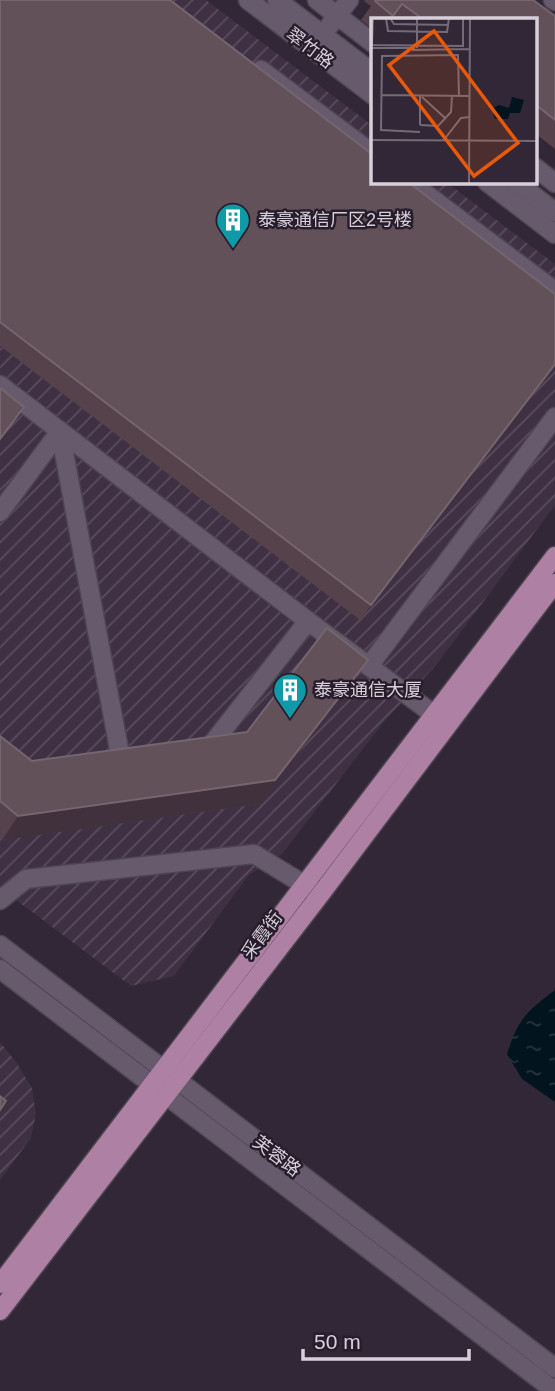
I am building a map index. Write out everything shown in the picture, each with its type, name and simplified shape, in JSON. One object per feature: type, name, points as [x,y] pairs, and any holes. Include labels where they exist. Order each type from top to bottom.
[{"type":"main road","name":"采霞街","points":[[170,1075],[320,895],[555,556]]},
{"type":"main road","name":"采霞街","points":[[0,1311],[305,884],[555,583]]},
{"type":"main road","name":"采霞街","points":[[0,1284],[159,1090]]},
{"type":"street","name":"翠竹路","points":[[247,0],[371,93]]},
{"type":"street","name":"翠竹路","points":[[277,0],[371,72]]},
{"type":"street","points":[[317,0],[371,42]]},
{"type":"street","points":[[323,35],[349,0]]},
{"type":"street","points":[[244,57],[371,152]]},
{"type":"street","points":[[538,170],[555,183]]},
{"type":"street","points":[[413,184],[555,292]]},
{"type":"street","points":[[490,184],[555,234]]},
{"type":"street","points":[[519,184],[555,212]]},
{"type":"street","points":[[0,385],[441,720]]},
{"type":"street","points":[[369,666],[555,417]]},
{"type":"street","points":[[0,512],[60,431]]},
{"type":"street","points":[[60,431],[121,760]]},
{"type":"street","points":[[183,752],[208,749],[308,621]]},
{"type":"street","points":[[0,900],[26,879],[254,853],[320,895]]},
{"type":"street","name":"芙蓉路","points":[[0,945],[555,1368]]},
{"type":"street","name":"芙蓉路","points":[[0,969],[555,1391]]},
{"type":"shaded area","points":[[0,0],[206,0],[371,124],[371,184],[449,184],[555,264],[555,505],[437,664],[383,723],[282,854],[248,876],[174,976],[131,986],[0,888]]},
{"type":"shaded area","points":[[0,1042],[32,1088],[36,1114],[31,1138],[0,1180]]},
{"type":"water","points":[[555,990],[555,1102],[522,1079],[507,1054],[524,1017]]},
{"type":"building","name":"泰豪通信厂区2号楼","points":[[0,0],[170,0],[371,153],[371,184],[411,184],[555,294],[555,364],[371,605],[0,322]]},
{"type":"building","points":[[533,0],[555,16],[555,120],[538,107],[538,18],[422,18],[402,4],[393,16],[375,1]]},
{"type":"building","points":[[0,388],[24,407],[0,439]]},
{"type":"building","name":"泰豪通信大厦","points":[[327,628],[368,660],[275,780],[18,816],[0,801],[0,736],[32,761],[247,732]]},
{"type":"building","points":[[0,1096],[6,1101],[0,1110]]},
{"type":"place","name":"泰豪通信厂区2号楼","points":[[233,250]]},
{"type":"place","name":"泰豪通信大厦","points":[[290,720]]}]
